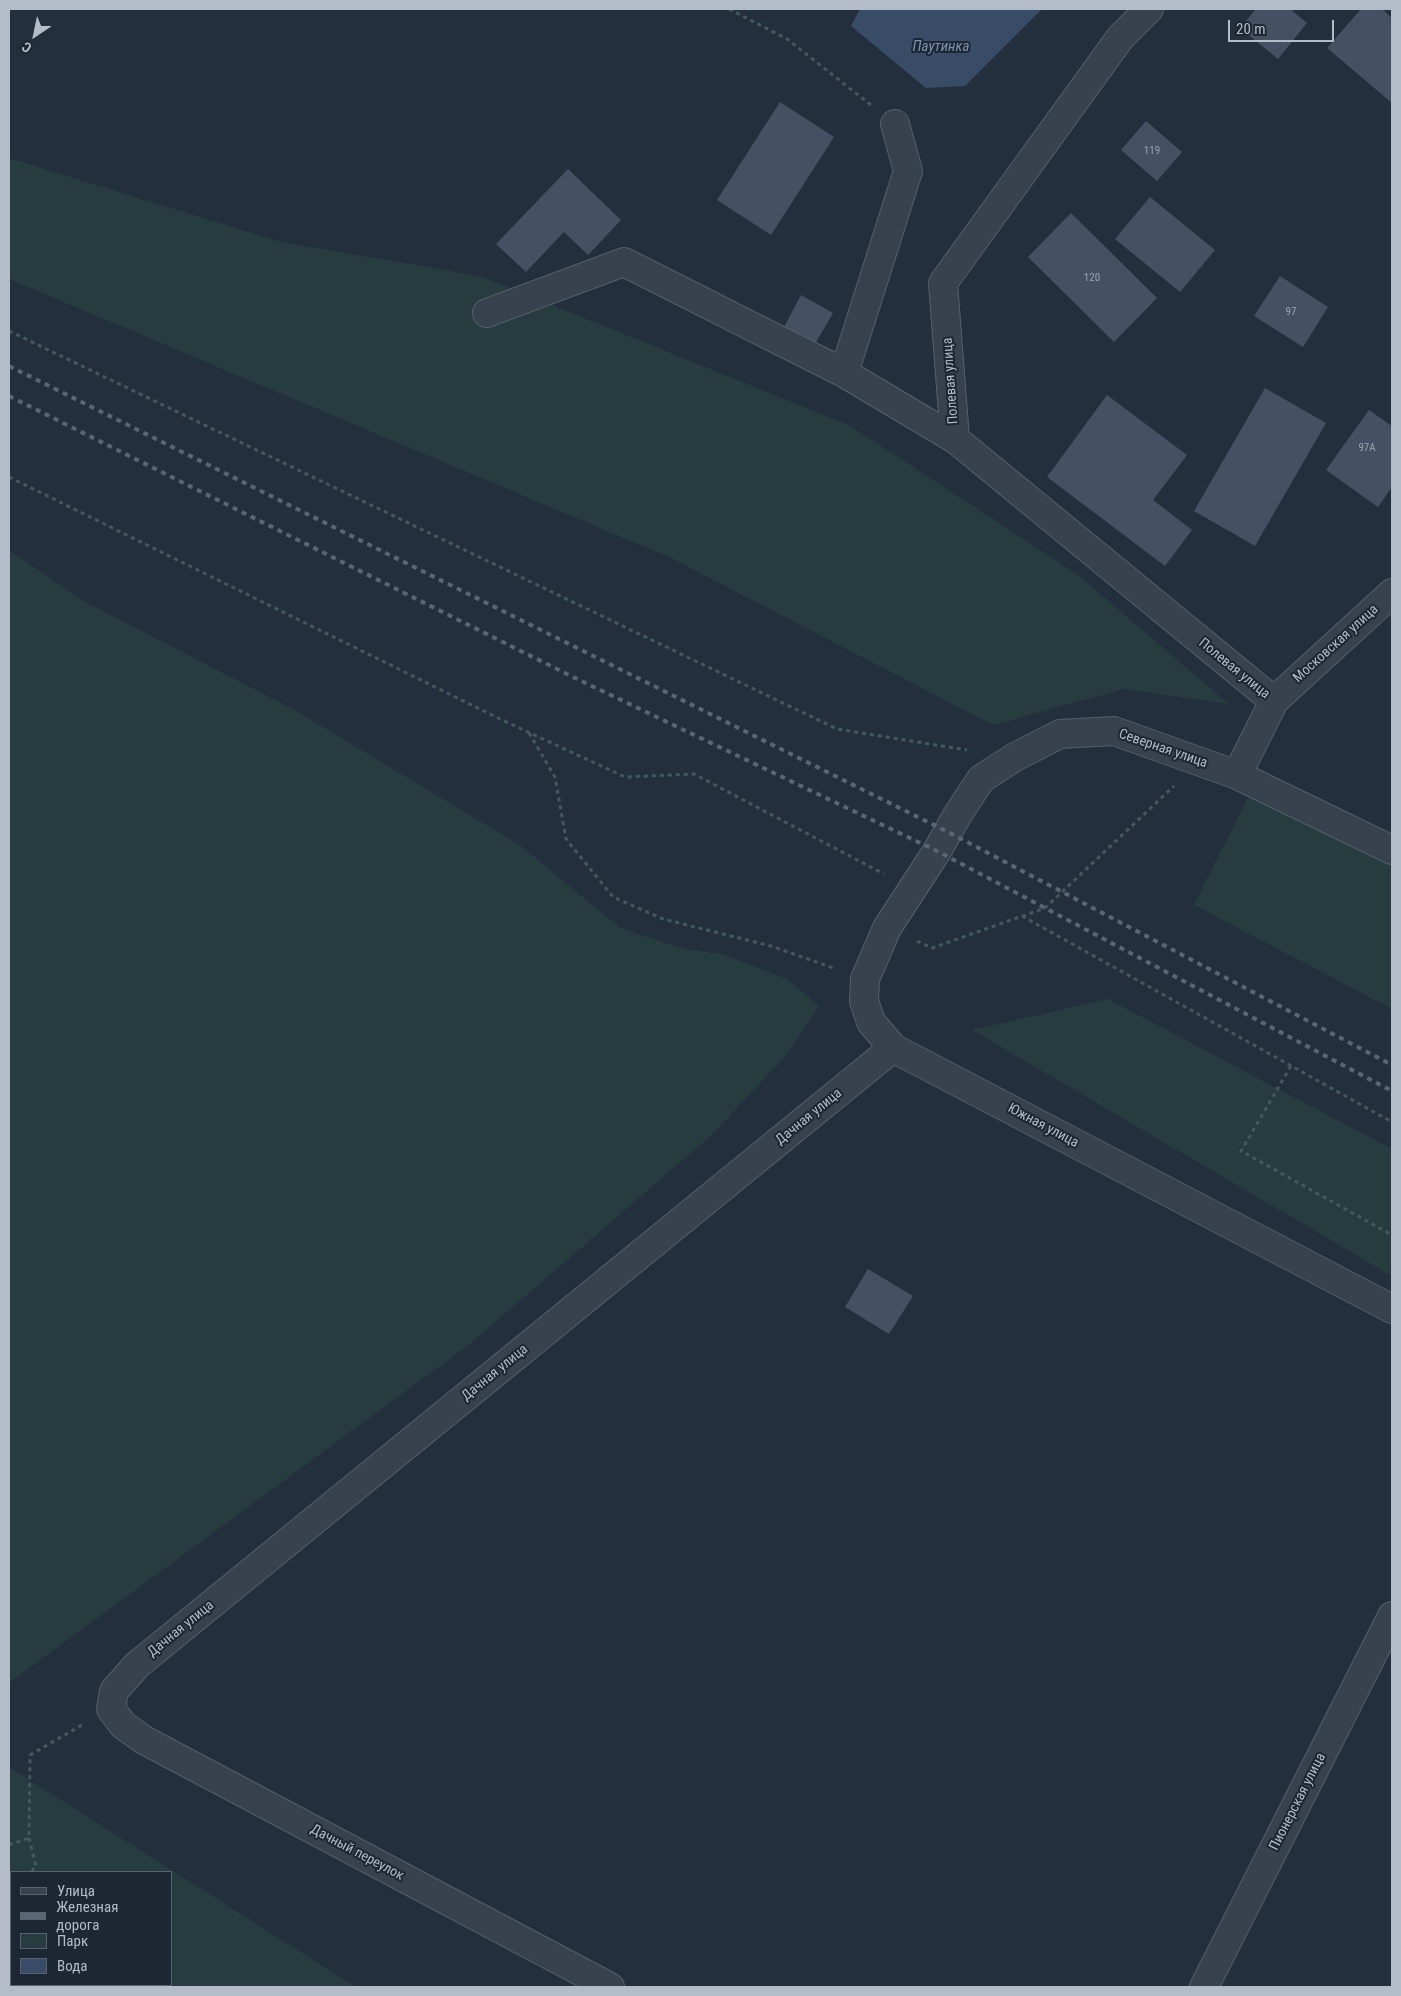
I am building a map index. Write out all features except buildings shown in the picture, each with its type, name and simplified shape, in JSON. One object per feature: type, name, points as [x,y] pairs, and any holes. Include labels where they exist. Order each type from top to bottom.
[{"type":"street","name":"Полевая улица","points":[[1149,9],[1120,38],[944,283],[955,439],[1274,701]]},
{"type":"street","points":[[844,373],[908,171],[895,124]]},
{"type":"street","points":[[488,313],[624,262],[844,373],[955,439]]},
{"type":"street","name":"Московская улица","points":[[1237,775],[1274,701],[1392,593]]},
{"type":"street","name":"Северная улица","points":[[937,852],[958,814],[981,779],[1014,757],[1060,734],[1114,732],[1237,775],[1392,850]]},
{"type":"street","name":"Южная улица","points":[[937,852],[886,928],[865,979],[864,1000],[871,1022],[893,1048],[1392,1308]]},
{"type":"street","name":"Дачная улица","points":[[111,1709],[114,1691],[137,1665],[893,1048]]},
{"type":"street","name":"Пионерская улица","points":[[1204,1987],[1392,1616]]},
{"type":"street","name":"Дачный переулок","points":[[111,1709],[123,1725],[144,1740],[610,1987]]},
{"type":"path","points":[[728,9],[787,39],[895,124]]},
{"type":"path","points":[[9,331],[837,729],[1014,757]]},
{"type":"path","points":[[9,477],[500,719],[625,777],[694,774],[912,889]]},
{"type":"path","points":[[528,732],[555,777],[566,839],[613,897],[663,919],[771,946],[865,979]]},
{"type":"path","points":[[886,928],[932,948],[1045,908],[1199,762]]},
{"type":"path","points":[[1022,916],[1392,1122]]},
{"type":"path","points":[[1291,1066],[1241,1151],[1392,1235]]},
{"type":"path","points":[[31,1871],[36,1866],[29,1838],[30,1755],[111,1709]]},
{"type":"path","points":[[9,1845],[29,1838]]},
{"type":"green space","points":[[9,158],[281,242],[480,276],[849,425],[1077,574],[1229,704],[1124,689],[993,725],[671,558],[9,279]]},
{"type":"green space","points":[[9,550],[82,600],[291,708],[521,846],[620,928],[685,949],[723,954],[787,979],[819,1006],[787,1054],[713,1134],[470,1344],[9,1683]]},
{"type":"green space","points":[[1249,796],[1392,865],[1392,1009],[1194,905]]},
{"type":"green space","points":[[1108,999],[1392,1149],[1392,1276],[972,1030]]},
{"type":"green space","points":[[9,1767],[356,1987],[9,1987]]},
{"type":"water","name":"Паутинка","points":[[860,9],[1042,9],[965,86],[926,88],[851,26]]},
{"type":"railway","points":[[9,366],[948,832],[1392,1065]]},
{"type":"railway","points":[[9,396],[573,677],[937,851],[1392,1091]]}]
